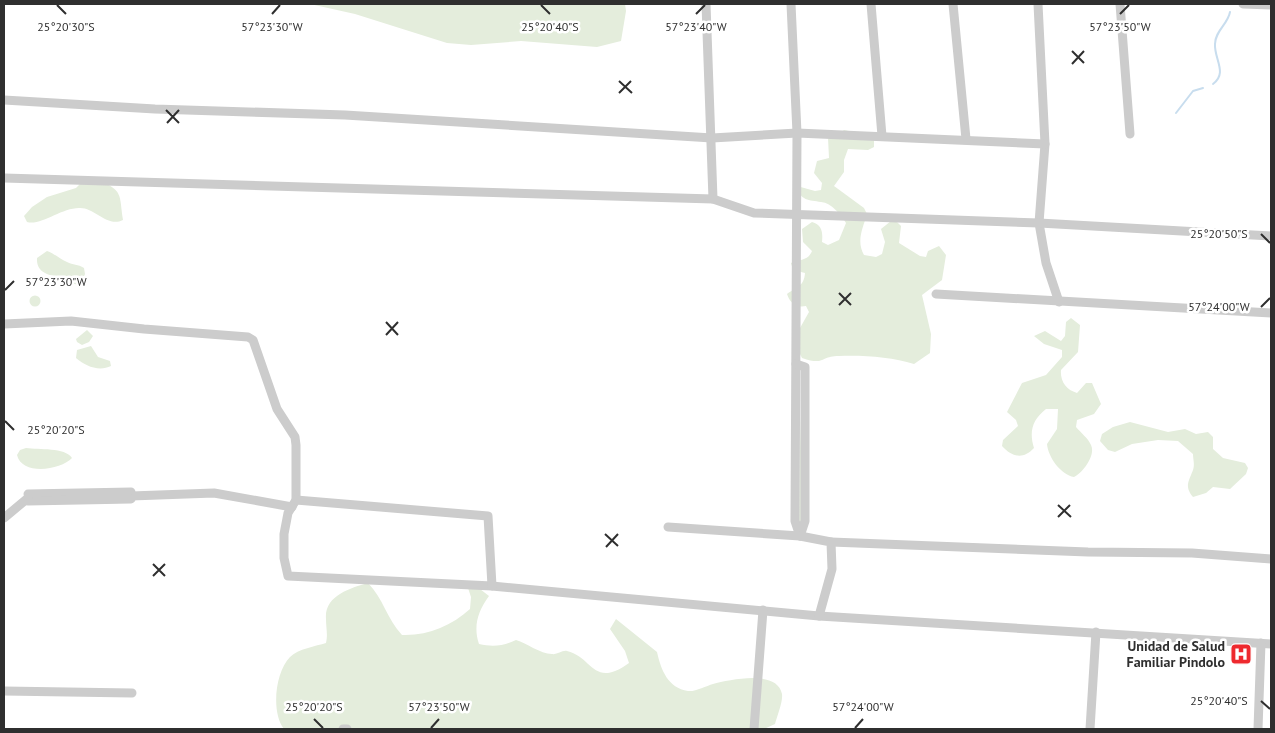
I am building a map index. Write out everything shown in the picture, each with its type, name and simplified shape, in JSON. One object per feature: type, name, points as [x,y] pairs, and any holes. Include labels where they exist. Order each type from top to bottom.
[{"type":"street","points":[[706,4],[713,199]]},
{"type":"street","points":[[791,4],[797,133],[795,521],[800,536]]},
{"type":"street","points":[[871,4],[882,136]]},
{"type":"street","points":[[953,4],[966,139]]},
{"type":"street","points":[[1038,4],[1046,144],[1039,222],[1046,263],[1059,302]]},
{"type":"street","points":[[1120,4],[1130,134]]},
{"type":"street","points":[[1243,4],[1271,6]]},
{"type":"street","points":[[4,100],[155,109],[354,116],[712,138],[797,133],[1046,144]]},
{"type":"street","points":[[4,178],[713,199],[754,213],[1039,222],[1271,236]]},
{"type":"street","points":[[936,294],[1271,313]]},
{"type":"street","points":[[4,324],[71,321],[251,338],[255,342],[277,409],[295,438],[294,503],[285,523],[284,542],[284,558],[288,576],[492,586],[819,616],[1271,644]]},
{"type":"street","points":[[796,364],[805,367],[805,521],[800,536]]},
{"type":"street","points":[[4,518],[28,498],[214,493],[294,503],[488,516],[492,586]]},
{"type":"street","points":[[668,527],[800,536],[831,542],[1088,552],[1192,553],[1271,558]]},
{"type":"street","points":[[819,616],[832,570],[831,542]]},
{"type":"street","points":[[754,729],[763,610]]},
{"type":"street","points":[[1090,729],[1096,632]]},
{"type":"street","points":[[1258,729],[1261,643]]},
{"type":"street","points":[[4,691],[132,693]]},
{"type":"street","points":[[342,729],[347,729]]},
{"type":"green space","points":[[310,4],[625,4],[626,11],[621,41],[597,47],[521,41],[471,45],[447,43],[355,14]]},
{"type":"green space","points":[[844,130],[874,136],[874,147],[868,150],[848,149],[844,160],[844,172],[834,186],[864,208],[867,214],[860,240],[864,255],[876,257],[882,254],[885,242],[881,229],[891,221],[897,222],[901,226],[899,243],[920,256],[926,257],[928,251],[939,246],[946,255],[942,280],[922,295],[931,334],[930,353],[914,364],[887,358],[858,356],[833,356],[815,361],[802,358],[800,354],[800,328],[809,312],[806,306],[794,304],[787,294],[801,284],[805,273],[793,270],[791,263],[806,258],[812,251],[803,242],[802,229],[812,222],[815,223],[821,229],[822,242],[828,245],[839,240],[846,223],[839,213],[829,205],[809,200],[800,195],[797,186],[815,191],[821,190],[822,183],[814,173],[817,161],[829,158],[828,138]]},
{"type":"green space","points":[[97,180],[112,187],[119,194],[123,220],[112,221],[79,208],[65,211],[38,222],[27,222],[24,216],[32,207],[47,197],[76,188],[80,184]]},
{"type":"green space","points":[[47,251],[67,262],[84,268],[85,274],[81,284],[74,284],[41,271],[37,258]]},
{"type":"green space","points":[[35,295],[41,301],[35,307],[29,301]]},
{"type":"green space","points":[[1071,318],[1080,325],[1078,352],[1061,370],[1063,381],[1070,390],[1077,393],[1086,383],[1092,383],[1101,404],[1094,414],[1077,420],[1076,427],[1091,445],[1092,454],[1081,472],[1074,477],[1064,473],[1056,465],[1048,449],[1047,444],[1057,429],[1058,409],[1046,409],[1038,417],[1032,432],[1034,448],[1030,452],[1018,456],[1010,453],[1002,446],[1003,440],[1018,426],[1016,420],[1007,412],[1022,383],[1046,375],[1062,357],[1062,350],[1044,344],[1034,336],[1045,331],[1061,341],[1065,336],[1066,322]]},
{"type":"green space","points":[[87,330],[93,336],[89,342],[82,345],[76,339]]},
{"type":"green space","points":[[91,346],[98,357],[110,361],[111,366],[106,368],[92,367],[76,358],[77,350]]},
{"type":"green space","points":[[800,415],[803,524],[799,525]]},
{"type":"green space","points":[[1130,422],[1168,432],[1185,429],[1196,434],[1208,432],[1213,437],[1213,449],[1223,458],[1245,463],[1248,468],[1246,474],[1230,489],[1213,487],[1206,493],[1193,497],[1188,487],[1194,468],[1193,454],[1178,441],[1158,440],[1132,444],[1115,452],[1108,450],[1100,441],[1102,434],[1113,427]]},
{"type":"green space","points":[[26,448],[64,452],[72,458],[59,466],[42,469],[34,468],[20,462],[17,455],[20,450]]},
{"type":"green space","points":[[368,583],[378,595],[392,622],[402,635],[430,632],[447,625],[463,615],[470,609],[471,597],[467,585],[480,589],[489,596],[482,607],[478,619],[476,631],[479,644],[498,645],[516,640],[547,654],[567,651],[576,654],[600,672],[608,673],[629,663],[625,651],[610,629],[616,619],[657,652],[666,677],[681,689],[694,691],[730,680],[752,678],[772,681],[778,686],[782,694],[781,705],[775,724],[764,729],[284,729],[277,713],[276,693],[285,664],[290,657],[298,652],[326,643],[326,611],[329,604],[339,594]]},
{"type":"waterway","points":[[1213,84],[1220,75],[1215,50],[1216,39],[1230,12]]},
{"type":"waterway","points":[[1176,113],[1193,91],[1203,88]]},
{"type":"place","name":"Unidad de Salud Familiar Pindolo","points":[[1241,654]]}]
